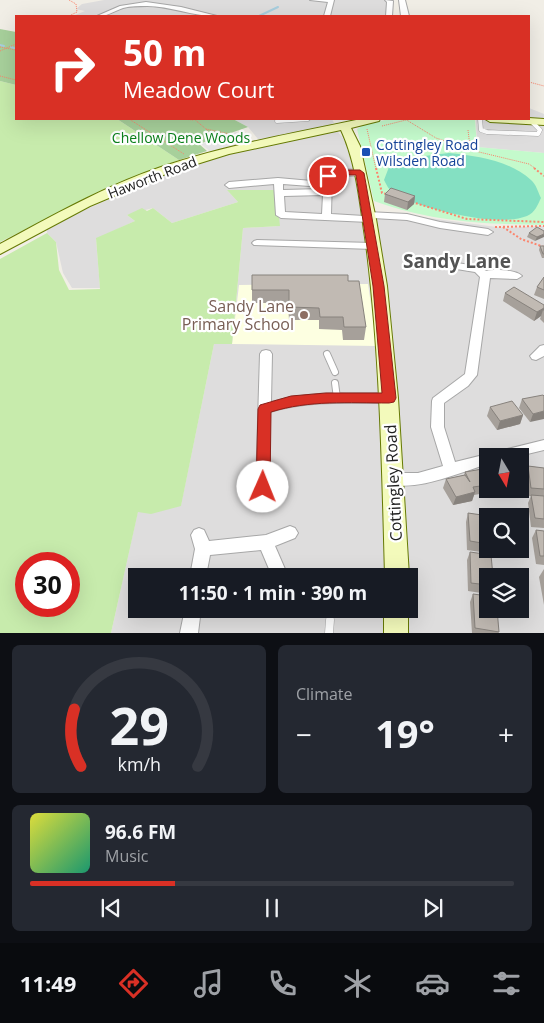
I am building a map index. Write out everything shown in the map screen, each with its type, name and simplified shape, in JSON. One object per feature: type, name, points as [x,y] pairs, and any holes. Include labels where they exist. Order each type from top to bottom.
[{"type":"main road","name":"Haworth Road","points":[[0,250],[85,203],[164,170],[194,160],[342,122],[364,120]]},
{"type":"main road","points":[[504,120],[544,122]]},
{"type":"main road","name":"Cottingley Road","points":[[342,122],[354,146],[379,286],[389,398],[397,568]]},
{"type":"main road","points":[[396,618],[396,633]]},
{"type":"street","points":[[313,0],[331,0],[327,15]]},
{"type":"street","points":[[388,0],[390,2],[389,15]]},
{"type":"street","points":[[402,0],[405,15]]},
{"type":"street","points":[[105,15],[126,5],[141,3],[157,4],[209,15]]},
{"type":"street","points":[[326,218],[328,176],[337,172],[360,173]]},
{"type":"street","points":[[229,185],[278,181],[327,189]]},
{"type":"street","points":[[278,181],[281,215],[326,218],[407,217],[440,225],[488,232]]},
{"type":"street","points":[[279,193],[327,189]]},
{"type":"street","points":[[257,243],[373,246]]},
{"type":"street","points":[[442,264],[478,270],[485,276]]},
{"type":"street","points":[[485,276],[491,273],[517,276]]},
{"type":"street","points":[[451,469],[444,452],[436,407],[438,401],[445,394],[465,384],[471,375],[485,276]]},
{"type":"street","points":[[263,487],[266,354]]},
{"type":"street","points":[[264,409],[291,401],[337,398],[389,398]]},
{"type":"street","points":[[529,449],[544,446]]},
{"type":"street","points":[[392,479],[418,479],[479,461]]},
{"type":"street","points":[[199,568],[201,542],[266,542],[290,533]]},
{"type":"street","points":[[266,542],[277,568]]},
{"type":"street","points":[[189,633],[192,618]]},
{"type":"lane","points":[[277,121],[292,120]]},
{"type":"lane","points":[[480,120],[482,130],[484,131],[538,134],[540,130],[532,122]]},
{"type":"lane","points":[[327,354],[335,372]]},
{"type":"lane","points":[[335,383],[337,398]]},
{"type":"lane","points":[[329,633],[330,620]]},
{"type":"path","points":[[69,0],[76,4],[77,12],[71,15]]},
{"type":"path","points":[[0,51],[15,44]]},
{"type":"path","points":[[0,47],[15,50]]},
{"type":"path","points":[[0,76],[15,80]]},
{"type":"path","points":[[530,82],[544,86]]},
{"type":"path","points":[[131,120],[194,160]]},
{"type":"path","points":[[195,120],[220,144]]},
{"type":"path","points":[[391,195],[382,193],[366,130],[402,120]]},
{"type":"path","points":[[408,120],[436,138],[483,153],[529,164],[544,176]]},
{"type":"path","points":[[206,129],[230,134],[236,139]]},
{"type":"path","points":[[468,130],[470,147],[483,153]]},
{"type":"path","points":[[410,201],[467,219],[544,222]]},
{"type":"path","points":[[503,227],[522,239],[544,248]]},
{"type":"shaded area","points":[[104,0],[385,0],[388,2],[385,15],[75,15],[85,11],[76,9],[82,4]]},
{"type":"shaded area","points":[[530,108],[544,114],[544,153],[477,147],[476,120],[530,120]]},
{"type":"shaded area","points":[[235,120],[332,120],[334,123],[331,124],[350,146],[376,213],[406,215],[504,228],[544,226],[544,633],[111,633],[138,511],[181,505],[214,344],[232,344],[243,228],[280,226],[227,190],[238,202],[172,223],[153,208],[127,215],[135,221],[96,239],[100,288],[72,288],[63,273],[56,242],[47,233],[47,227],[180,167],[263,145],[248,127]]},
{"type":"shaded area","points":[[236,132],[250,141],[211,152],[201,144]]},
{"type":"shaded area","name":"Sandy Lane Primary School","points":[[368,284],[377,346],[232,344],[239,285]]},
{"type":"green space","points":[[0,29],[15,32],[15,85],[0,81]]},
{"type":"green space","points":[[0,81],[15,85],[15,120],[119,120],[179,160],[72,206],[0,242]]},
{"type":"green space","name":"Chellow Dene Woods","points":[[119,120],[235,120],[248,127],[199,144],[207,151],[179,160]]},
{"type":"green space","points":[[385,120],[475,120],[477,147],[544,153],[544,225],[479,223],[437,218],[374,201],[357,129],[365,124]]},
{"type":"green space","points":[[449,153],[503,163],[522,173],[531,180],[541,198],[536,208],[527,216],[514,219],[497,220],[459,215],[422,205],[393,193],[384,180],[389,167],[408,158]]},
{"type":"green space","points":[[227,190],[276,190],[280,226],[243,228],[232,344],[214,344],[181,506],[151,514],[138,512],[111,633],[0,633],[0,259],[47,233],[56,242],[59,270],[69,290],[100,289],[96,238],[135,221],[127,215],[142,208],[147,211],[153,208],[172,223],[238,202]]},
{"type":"building","points":[[391,188],[415,196],[408,202],[385,194]]},
{"type":"building","points":[[537,227],[544,231],[544,234],[537,237],[529,233]]},
{"type":"building","points":[[540,246],[544,246],[544,254],[543,254]]},
{"type":"building","points":[[252,275],[348,275],[348,281],[359,281],[366,327],[344,327],[343,317],[320,317],[319,308],[289,307],[289,290],[252,290]]},
{"type":"building","points":[[544,277],[544,290],[537,287]]},
{"type":"building","points":[[514,287],[544,305],[544,308],[537,312],[505,293]]},
{"type":"building","points":[[543,395],[544,411],[533,414],[522,399]]},
{"type":"building","points":[[512,401],[523,415],[500,421],[490,407]]},
{"type":"building","points":[[529,466],[544,468],[544,489],[531,488]]},
{"type":"building","points":[[479,470],[479,486],[473,487],[475,492],[456,497],[446,479],[465,475],[470,482],[465,472]]},
{"type":"building","points":[[531,495],[544,496],[544,519],[535,518]]},
{"type":"building","points":[[468,513],[479,515],[479,542],[470,541]]},
{"type":"building","points":[[536,530],[544,531],[544,556],[540,556]]},
{"type":"building","points":[[470,552],[479,553],[479,558],[491,558],[492,568],[479,568],[479,584],[471,583]]},
{"type":"building","points":[[473,594],[479,595],[479,618],[498,618],[499,632],[475,628]]},
{"type":"waterway","points":[[261,15],[278,7]]},
{"type":"waterway","points":[[0,45],[4,46]]},
{"type":"waterway","points":[[11,47],[15,49]]},
{"type":"place","name":"Cottingley Road Wilsden Road","points":[[366,152]]},
{"type":"place","name":"Sandy Lane Primary School","points":[[304,315]]},
{"type":"district","name":"Sandy Lane","points":[[457,261]]},
{"type":"route","points":[[263,487],[264,409],[291,401],[326,398],[389,398],[379,286],[360,173],[337,172],[328,176]]}]
